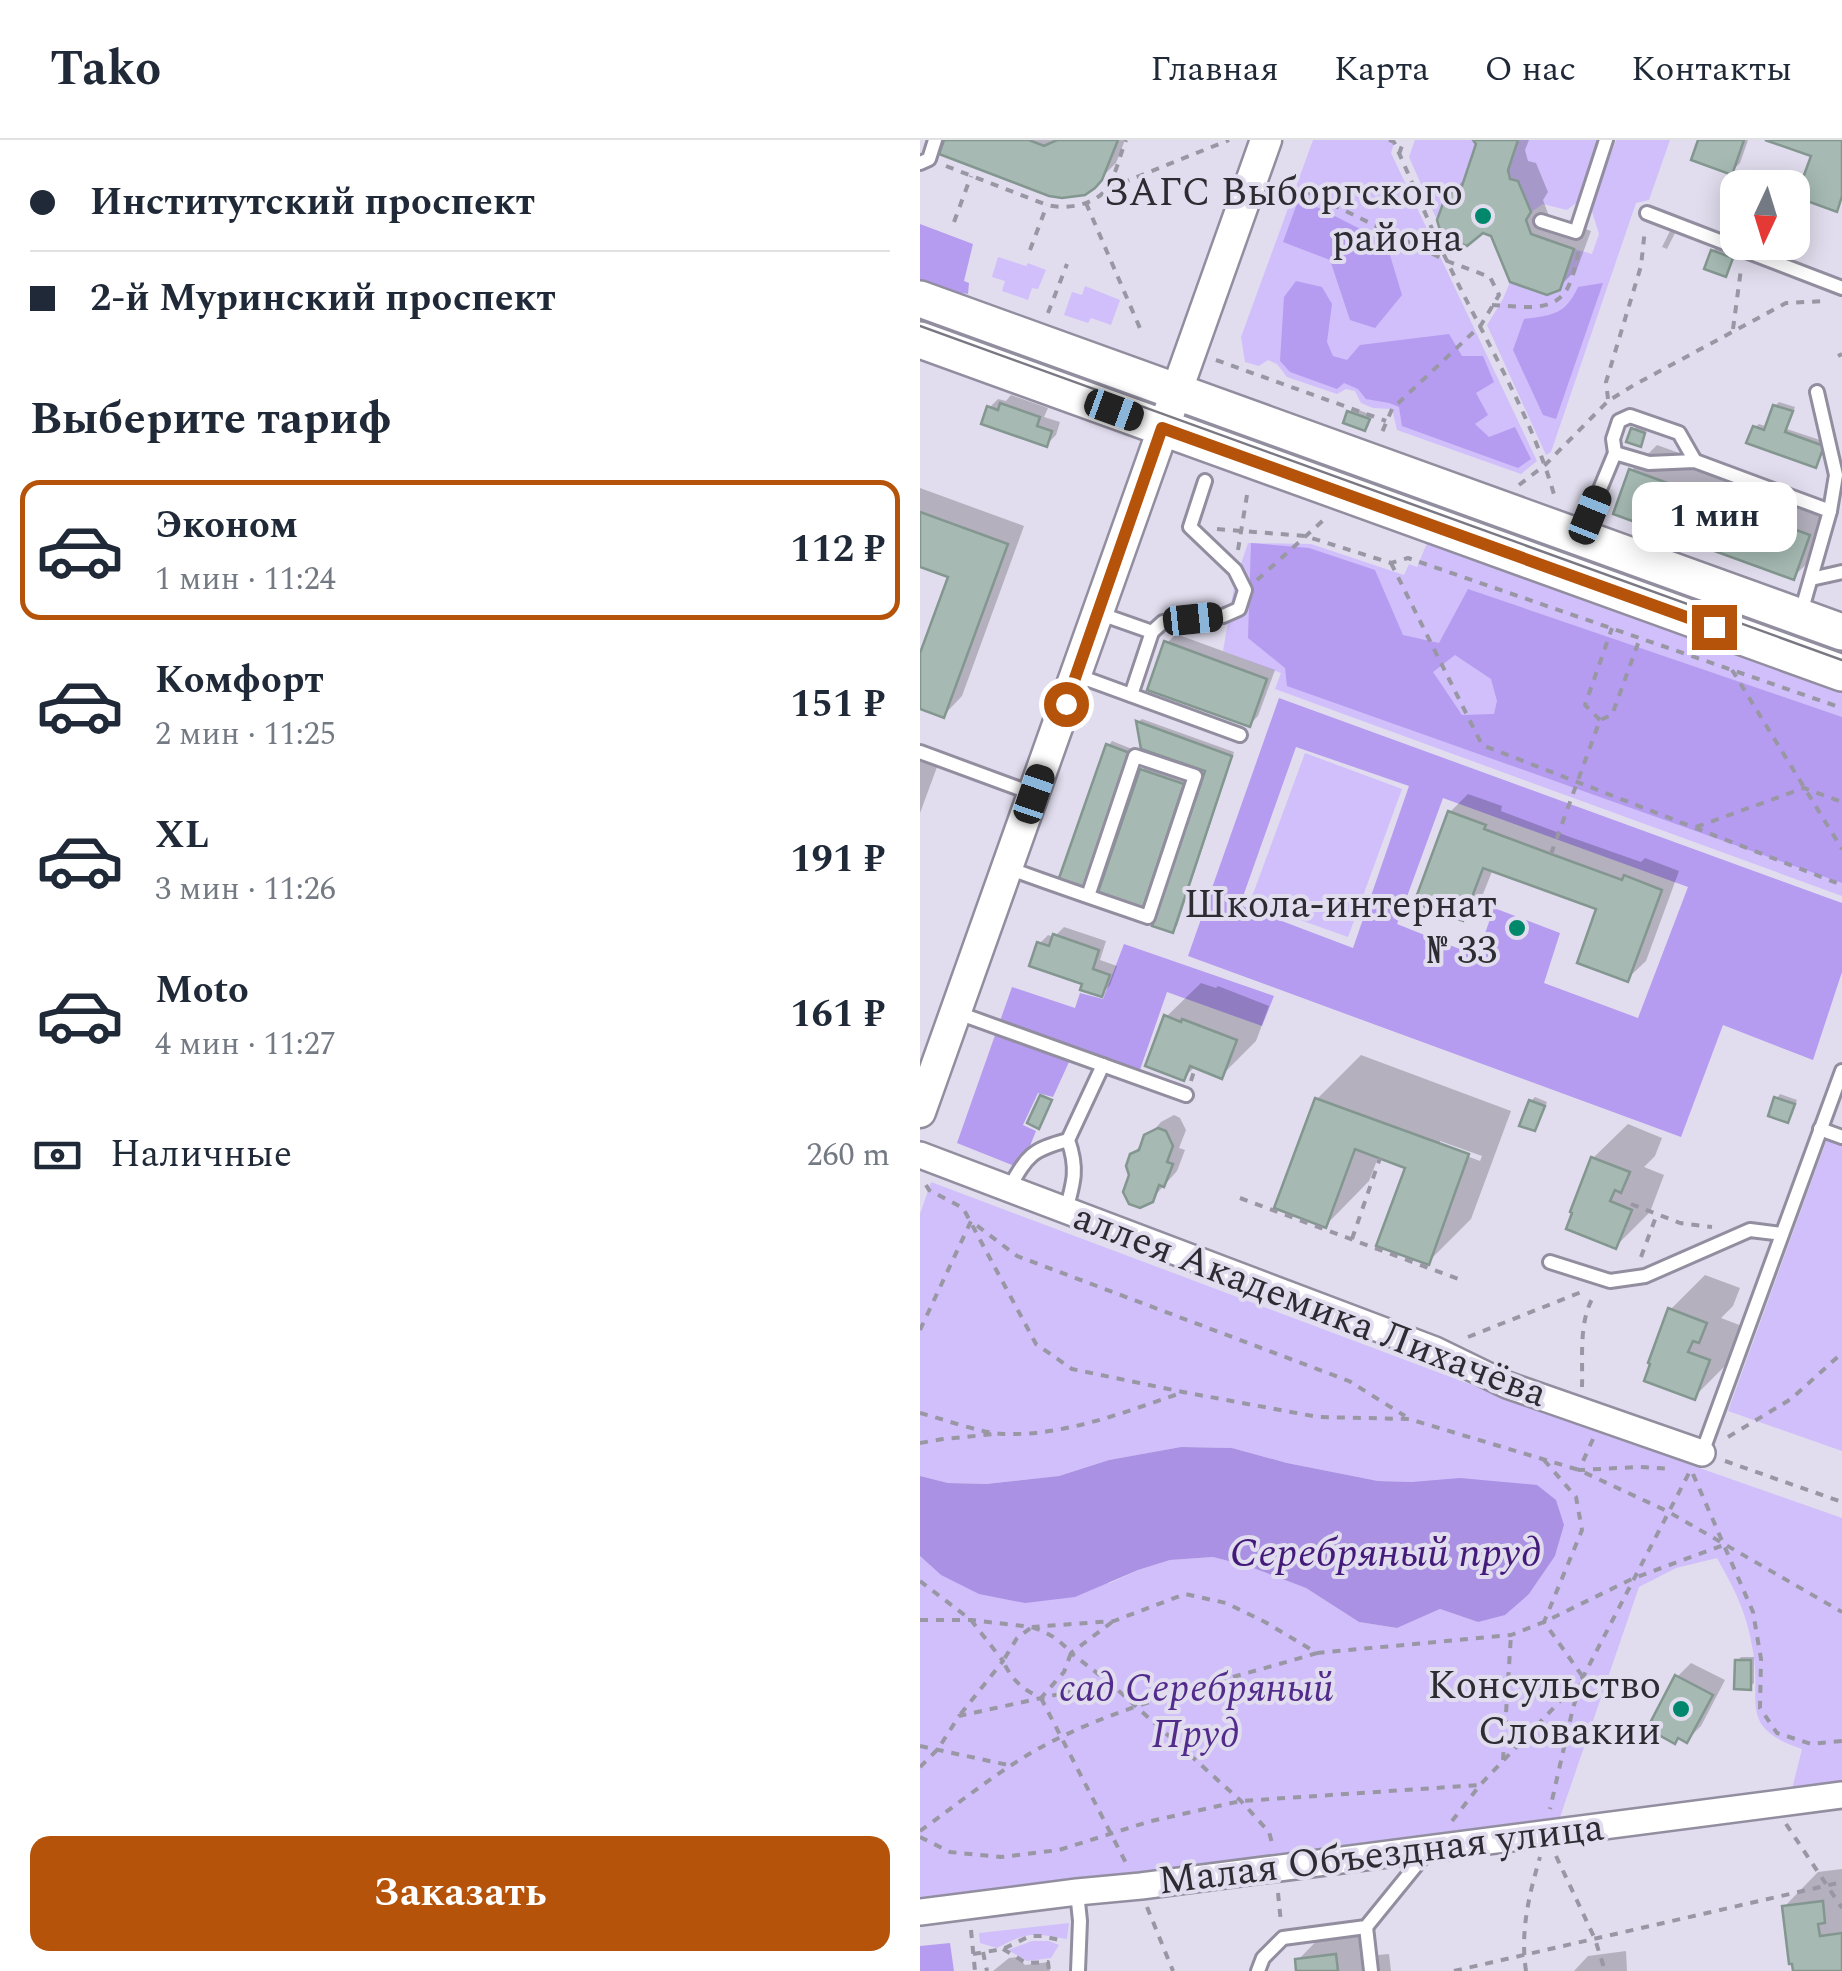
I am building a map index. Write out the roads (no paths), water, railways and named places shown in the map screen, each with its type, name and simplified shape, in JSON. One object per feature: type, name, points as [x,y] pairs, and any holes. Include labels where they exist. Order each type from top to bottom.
[{"type":"main road","points":[[920,299],[1842,632]]},
{"type":"main road","points":[[920,340],[1842,673]]},
{"type":"street","points":[[920,1112],[1266,140]]},
{"type":"street","name":"аллея Академика Лихачёва","points":[[920,1155],[1435,1350],[1507,1385],[1592,1414],[1696,1461]]},
{"type":"street","name":"Малая Объездная улица","points":[[920,1912],[1842,1795]]},
{"type":"lane","points":[[924,161],[936,140]]},
{"type":"lane","points":[[1541,220],[1576,232],[1606,140]]},
{"type":"lane","points":[[1647,213],[1842,288]]},
{"type":"lane","points":[[1800,616],[1830,511],[1836,474],[1817,392]]},
{"type":"lane","points":[[1580,538],[1614,453],[1613,439],[1619,421],[1630,416],[1679,433],[1695,461]]},
{"type":"lane","points":[[1614,453],[1649,463],[1695,461],[1830,511]]},
{"type":"lane","points":[[1131,695],[1152,632],[1164,622],[1223,616],[1239,609],[1245,590],[1235,570],[1190,528],[1205,481]]},
{"type":"lane","points":[[1812,579],[1842,572]]},
{"type":"lane","points":[[1098,614],[1152,632]]},
{"type":"lane","points":[[1076,675],[1240,735]]},
{"type":"lane","points":[[920,752],[1034,794]]},
{"type":"lane","points":[[1008,868],[1088,896],[1148,917],[1195,776],[1135,756],[1088,896]]},
{"type":"lane","points":[[957,1012],[1186,1094]]},
{"type":"lane","points":[[1066,1210],[1075,1160],[1068,1140],[1102,1065]]},
{"type":"lane","points":[[1696,1461],[1842,1072]]},
{"type":"lane","points":[[1820,1129],[1842,1137]]},
{"type":"lane","points":[[1009,1188],[1024,1161],[1041,1148],[1068,1140]]},
{"type":"lane","points":[[1550,1262],[1610,1281],[1645,1276],[1750,1230],[1782,1234]]},
{"type":"lane","points":[[1258,1971],[1264,1958],[1283,1938],[1366,1927],[1430,1848]]},
{"type":"lane","points":[[1077,1892],[1078,1971]]},
{"type":"lane","points":[[1366,1927],[1371,1971]]},
{"type":"water","name":"Серебряный пруд","points":[[1181,1447],[1232,1448],[1378,1481],[1460,1478],[1537,1485],[1556,1500],[1564,1525],[1555,1556],[1529,1594],[1505,1615],[1478,1622],[1440,1609],[1397,1628],[1359,1622],[1306,1588],[1213,1557],[1170,1560],[1075,1597],[1025,1603],[979,1594],[941,1575],[920,1556],[920,1476],[948,1483],[986,1484],[1059,1476],[1109,1460]]},
{"type":"tram line","points":[[920,326],[1842,660]]},
{"type":"place","name":"ЗАГС Выборгского района","points":[[1483,216]]},
{"type":"place","name":"Школа-интернат № 33","points":[[1517,928]]},
{"type":"place","name":"Консульство Словакии","points":[[1681,1709]]},
{"type":"park label","name":"сад Серебряный Пруд","points":[[1196,1712]]}]
